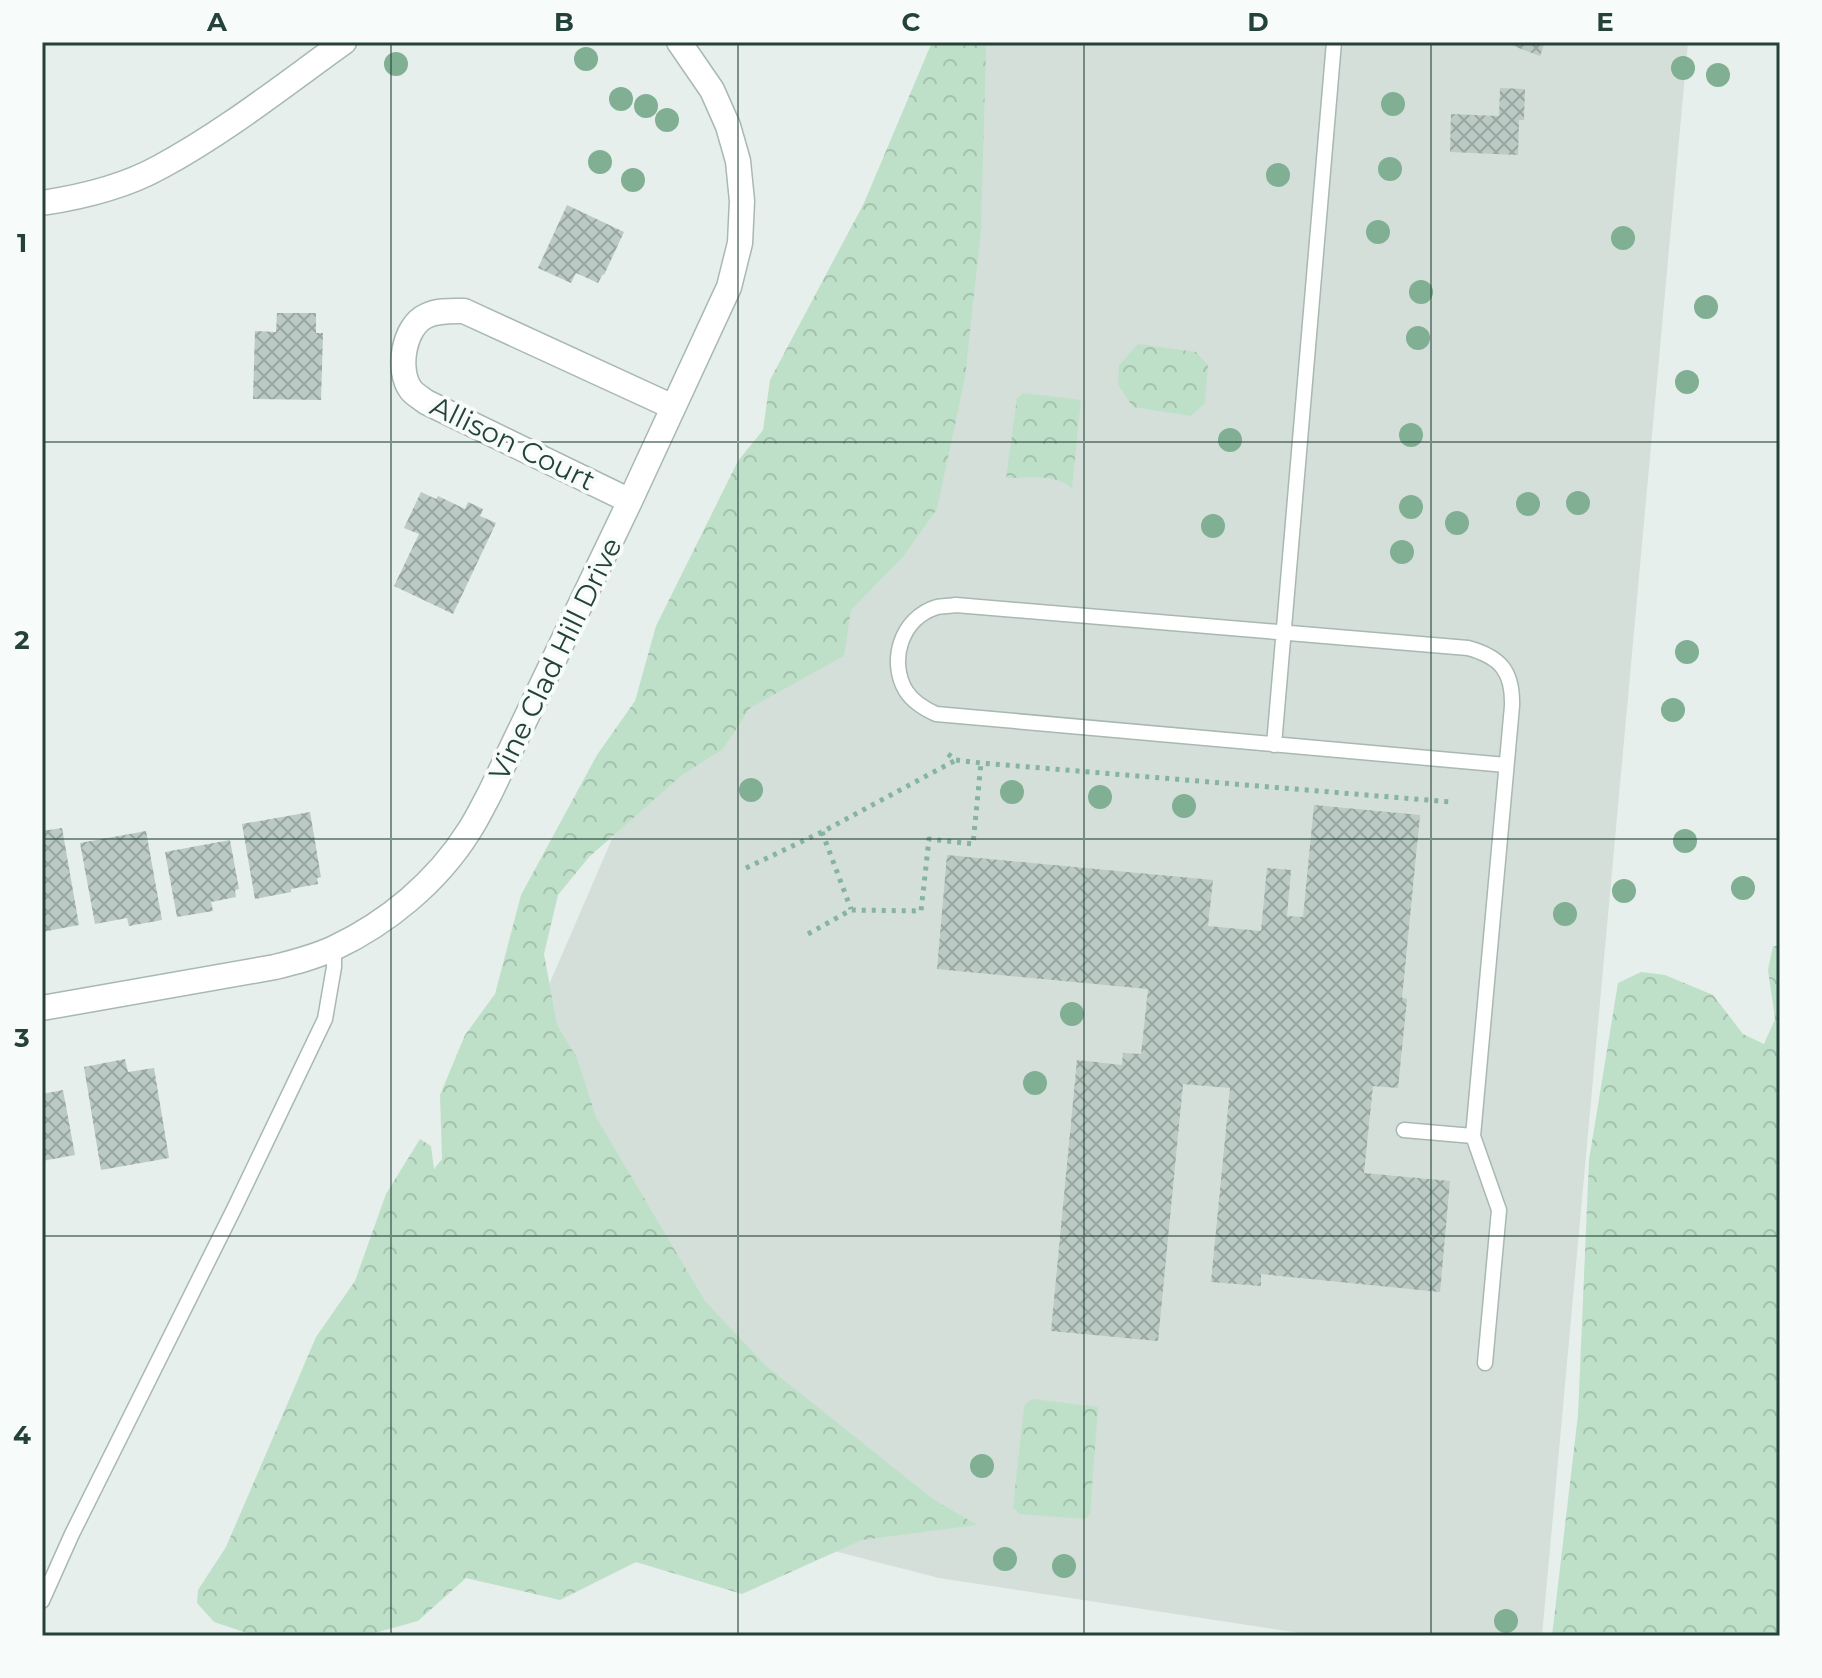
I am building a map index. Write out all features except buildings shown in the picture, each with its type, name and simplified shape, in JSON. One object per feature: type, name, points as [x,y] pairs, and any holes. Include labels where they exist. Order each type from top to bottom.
[{"type":"street","points":[[42,203],[108,189],[158,169],[212,136],[344,42]]},
{"type":"street","name":"Vine Clad Hill Drive","points":[[42,1008],[275,967],[310,958],[372,927],[415,894],[445,863],[468,832],[490,793],[630,501],[729,287],[740,243],[742,201],[738,161],[728,126],[712,90],[679,42]]},
{"type":"street","name":"Allison Court","points":[[630,501],[426,402],[410,389],[403,371],[404,350],[410,332],[425,316],[444,311],[464,311],[673,407]]},
{"type":"lane","points":[[1274,745],[1334,42]]},
{"type":"lane","points":[[1485,1363],[1499,1210],[1473,1136],[1506,765],[1512,689],[1498,661],[1484,652],[1468,648],[956,605],[936,607],[916,618],[904,633],[898,652],[899,675],[908,694],[923,708],[936,714],[1506,765]]},
{"type":"lane","points":[[42,1601],[325,1019],[334,948]]},
{"type":"lane","points":[[1404,1130],[1473,1136]]},
{"type":"path","points":[[948,754],[956,760],[981,763],[1451,802]]},
{"type":"path","points":[[746,868],[822,832],[956,760]]},
{"type":"path","points":[[808,934],[851,910],[921,911],[929,839],[973,844],[981,763]]},
{"type":"path","points":[[822,832],[851,910]]},
{"type":"shaded area","points":[[956,42],[1688,42],[1542,1636],[1320,1636],[939,1578],[616,1495],[387,1360]]},
{"type":"green space","points":[[932,42],[985,42],[986,48],[981,230],[965,378],[937,509],[902,558],[851,610],[844,656],[750,708],[723,749],[682,775],[589,857],[558,895],[544,954],[557,1025],[577,1058],[596,1117],[705,1301],[766,1366],[933,1499],[977,1525],[862,1540],[742,1594],[636,1562],[560,1600],[466,1578],[418,1621],[371,1634],[256,1636],[214,1622],[197,1603],[198,1590],[226,1547],[316,1337],[355,1281],[386,1194],[420,1139],[431,1146],[434,1169],[442,1159],[440,1095],[465,1035],[495,994],[521,895],[597,755],[635,701],[656,626],[738,461],[763,430],[770,380],[864,203]]},
{"type":"green space","points":[[1138,344],[1196,352],[1208,365],[1205,403],[1191,416],[1133,407],[1118,385],[1119,365]]},
{"type":"green space","points":[[1024,393],[1081,400],[1072,489],[1050,478],[1006,478],[1017,398]]},
{"type":"green space","points":[[1773,946],[1780,946],[1780,1636],[1552,1636],[1578,1415],[1589,1160],[1618,983],[1641,972],[1665,975],[1713,995],[1743,1034],[1764,1044],[1775,1019],[1768,970]]},
{"type":"green space","points":[[1033,1399],[1098,1407],[1090,1514],[1085,1519],[1020,1514],[1013,1508],[1024,1407]]}]
